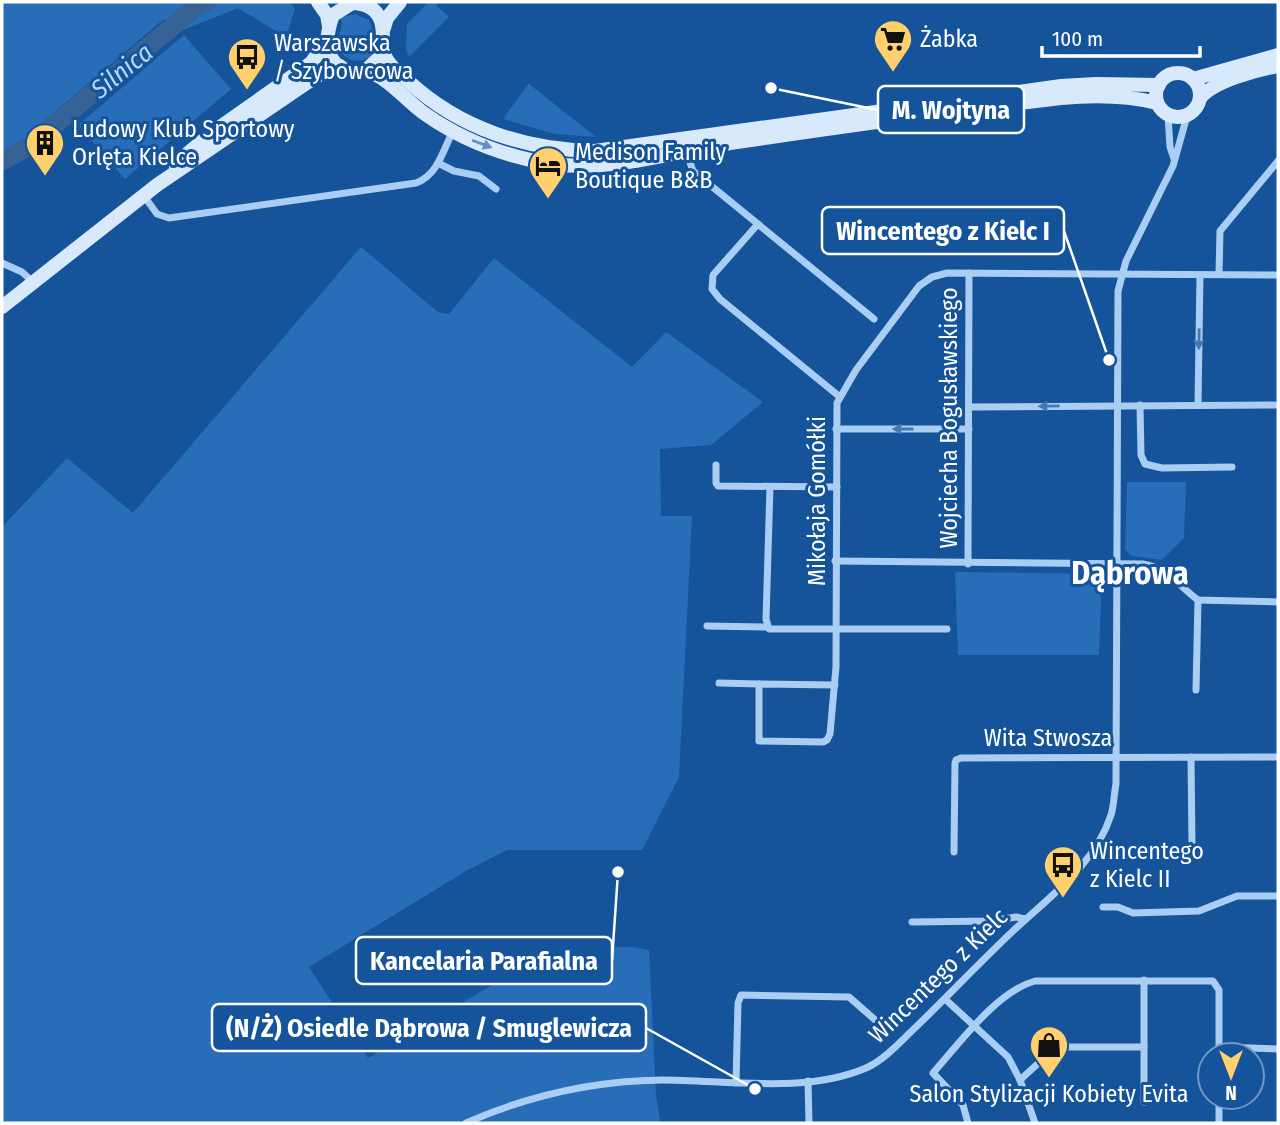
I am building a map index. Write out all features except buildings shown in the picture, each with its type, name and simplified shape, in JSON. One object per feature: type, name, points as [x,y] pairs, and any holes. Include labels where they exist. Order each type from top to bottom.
[{"type":"main road","points":[[318,2],[327,15],[329,26]]},
{"type":"main road","points":[[365,71],[379,60],[387,18],[400,2]]},
{"type":"main road","points":[[382,48],[387,61],[404,78],[432,101],[461,119],[521,142],[573,150],[595,151],[1061,86],[1158,85],[1172,74],[1183,74],[1193,79],[1199,87],[1200,97],[1198,105],[1187,116],[1177,118],[1168,115],[1157,103],[1139,99],[1097,95],[1061,97],[610,164],[551,164],[491,148],[453,131],[419,110],[379,76],[365,71],[348,71],[329,53],[326,43],[329,26],[337,11],[359,3],[377,14],[384,28]]},
{"type":"main road","points":[[157,184],[167,171],[205,138],[311,63],[326,43]]},
{"type":"main road","points":[[1193,79],[1278,55]]},
{"type":"main road","points":[[2,307],[157,184],[314,78],[340,66]]},
{"type":"main road","points":[[1200,97],[1229,81],[1278,66]]},
{"type":"main road","points":[[1157,103],[1158,85]]},
{"type":"street","points":[[1168,115],[1170,147],[1174,159]]},
{"type":"street","name":"Wincentego z Kielc","points":[[466,1123],[529,1100],[603,1085],[659,1080],[736,1083],[808,1081],[840,1077],[869,1067],[897,1045],[1070,879],[1096,845],[1111,815],[1116,784],[1118,291],[1121,274],[1174,159],[1187,116]]},
{"type":"street","points":[[143,195],[159,216],[180,216],[416,183],[430,175],[453,131]]},
{"type":"street","points":[[686,151],[693,171],[874,319]]},
{"type":"street","points":[[1219,274],[1220,231],[1278,162]]},
{"type":"street","points":[[438,163],[454,171],[479,176],[496,189]]},
{"type":"street","points":[[758,223],[713,275],[712,289],[720,299],[840,397]]},
{"type":"street","points":[[2,263],[22,272],[33,282]]},
{"type":"street","name":"Mikołaja Gomółki","points":[[759,684],[759,741],[828,740],[835,685],[836,410],[840,397],[856,370],[919,286],[942,274],[969,273],[1278,275]]},
{"type":"street","name":"Wojciecha Bogusławskiego","points":[[968,564],[969,273]]},
{"type":"street","points":[[1198,404],[1200,275]]},
{"type":"street","points":[[1140,405],[1141,455],[1145,464],[1162,468],[1232,467]]},
{"type":"street","points":[[970,407],[1275,405]]},
{"type":"street","points":[[836,429],[969,429]]},
{"type":"street","points":[[716,465],[715,480],[718,486],[837,487]]},
{"type":"street","points":[[767,627],[770,487]]},
{"type":"street","points":[[835,561],[1143,564],[1160,568],[1198,600],[1278,602]]},
{"type":"street","points":[[1196,690],[1198,600]]},
{"type":"street","points":[[707,626],[767,627],[772,630],[947,629]]},
{"type":"street","points":[[719,683],[835,685]]},
{"type":"street","points":[[1191,757],[1192,845]]},
{"type":"street","name":"Wita Stwosza","points":[[954,852],[955,767],[958,759],[1278,757]]},
{"type":"street","points":[[1103,907],[1118,907],[1133,913],[1199,911],[1237,896],[1278,896]]},
{"type":"street","name":"Wincentego z Kielc","points":[[912,922],[991,921],[1016,917],[1026,919]]},
{"type":"street","points":[[1144,980],[1144,1101]]},
{"type":"street","points":[[968,1123],[963,1105],[933,1073],[975,1026],[1012,992],[1035,981],[1208,980],[1217,985],[1219,1041]]},
{"type":"street","points":[[736,1083],[737,1003],[741,995],[849,997],[881,1025]]},
{"type":"street","points":[[945,999],[1003,1051],[1020,1080],[1035,1123]]},
{"type":"street","points":[[1020,1080],[1056,1047],[1144,1047]]},
{"type":"street","points":[[808,1081],[809,1123]]},
{"type":"shaded area","points":[[2,2],[290,2],[295,9],[286,37],[238,8],[176,33],[164,19],[16,145],[2,153]]},
{"type":"shaded area","points":[[429,2],[439,2],[436,5],[449,17],[409,57],[406,49],[407,24]]},
{"type":"shaded area","points":[[355,14],[369,20],[372,30],[372,56],[360,61],[346,57],[337,42],[342,24],[340,17]]},
{"type":"shaded area","points":[[184,35],[231,89],[125,179],[78,125]]},
{"type":"shaded area","points":[[529,83],[596,137],[555,134],[503,119]]},
{"type":"shaded area","points":[[361,247],[438,312],[449,314],[494,258],[632,367],[666,332],[763,402],[711,445],[660,449],[661,516],[692,516],[679,777],[642,850],[507,850],[466,871],[309,967],[368,1058],[504,978],[518,948],[633,947],[649,950],[656,1095],[660,1120],[664,1123],[2,1123],[2,527],[67,458],[133,513]]},
{"type":"shaded area","points":[[1127,482],[1186,482],[1184,538],[1162,560],[1132,556],[1125,550]]},
{"type":"shaded area","points":[[955,572],[1102,574],[1099,655],[958,655]]},
{"type":"waterway","name":"Silnica","points":[[2,161],[28,147],[197,6],[207,2]]},
{"type":"place","name":"Żabka","points":[[893,73]]},
{"type":"place","name":"M. Wojtyna","points":[[771,88]]},
{"type":"place","name":"Warszawska / Szybowcowa","points":[[247,91]]},
{"type":"place","name":"Ludowy Klub Sportowy Orlęta Kielce","points":[[45,177]]},
{"type":"place","name":"Medison Family Boutique B&B","points":[[548,200]]},
{"type":"place","name":"Wincentego z Kielc I","points":[[1109,360]]},
{"type":"place","name":"Kancelaria Parafialna","points":[[618,872]]},
{"type":"place","name":"Wincentego z Kielc II","points":[[1063,899]]},
{"type":"place","name":"Salon Stylizacji Kobiety Evita","points":[[1049,1079]]},
{"type":"place","name":"(N/Ż) Osiedle Dąbrowa / Smuglewicza","points":[[755,1089]]},
{"type":"district","name":"Dąbrowa","points":[[1130,573]]}]
